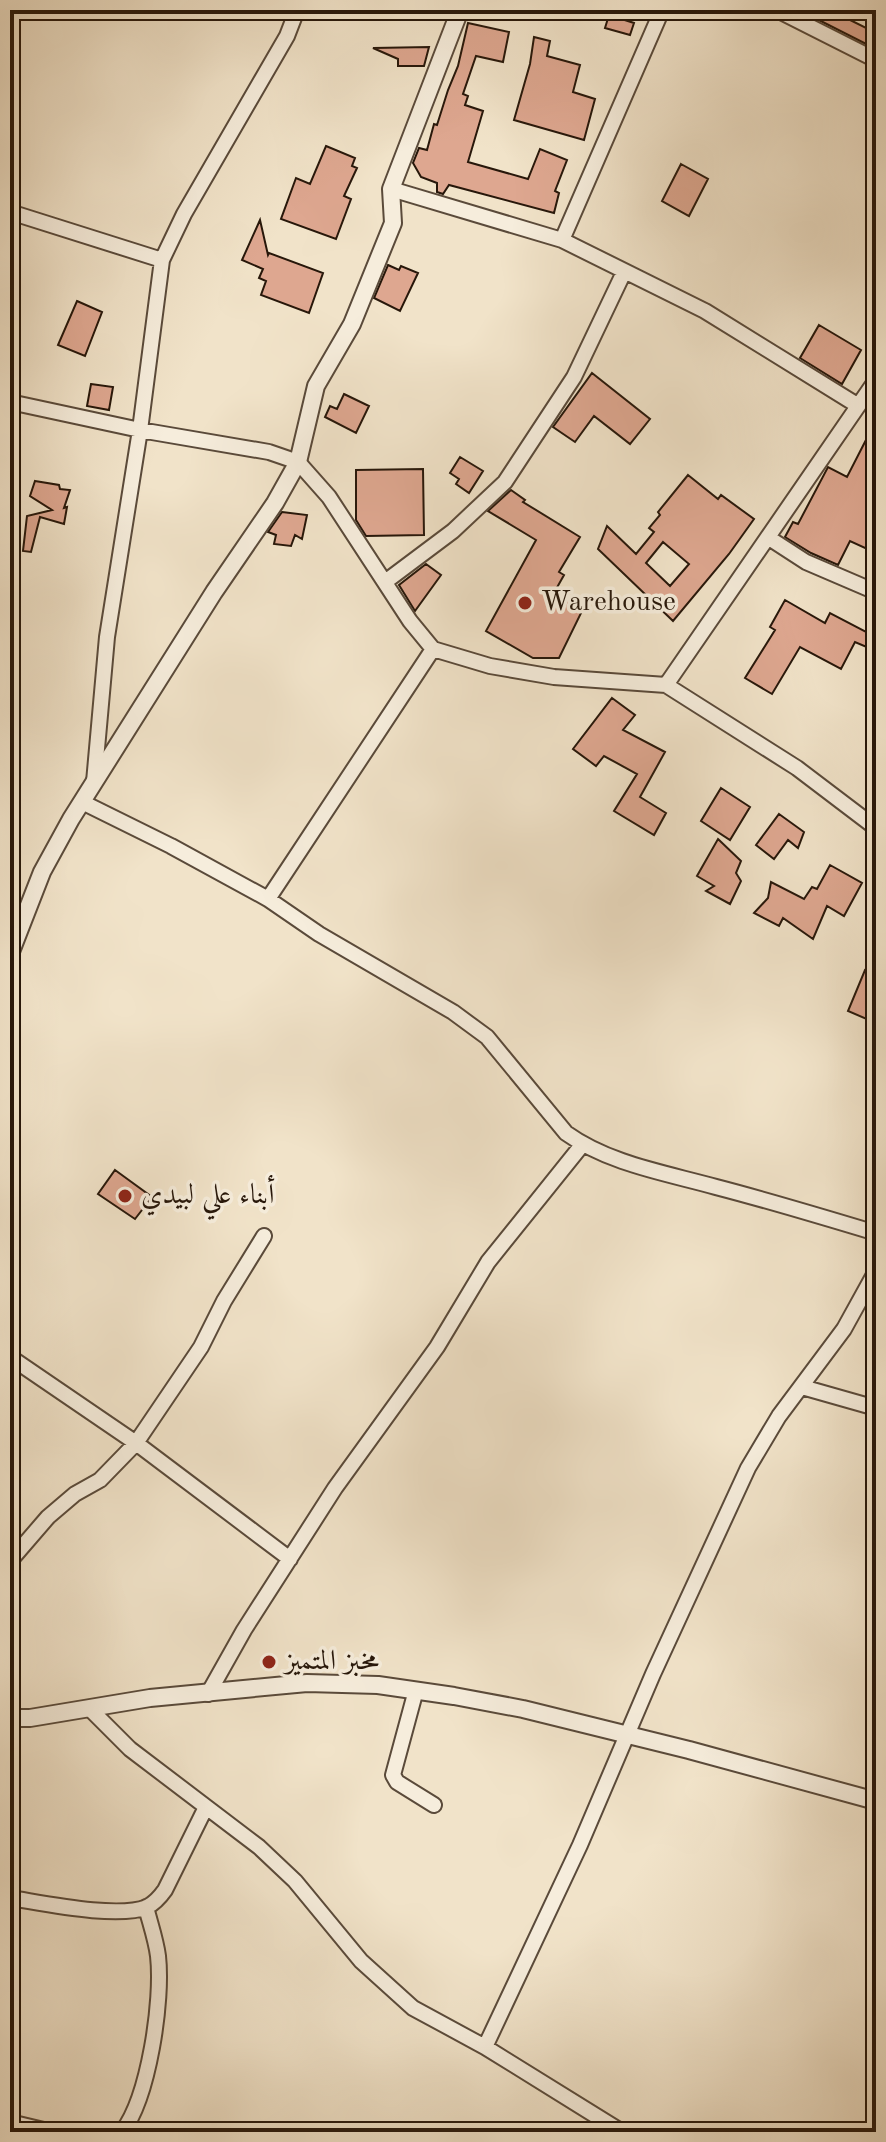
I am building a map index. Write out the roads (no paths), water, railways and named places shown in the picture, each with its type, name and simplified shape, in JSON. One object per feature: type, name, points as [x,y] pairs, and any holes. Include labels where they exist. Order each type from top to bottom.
[{"type":"street","points":[[94,782],[107,637],[140,430],[162,260],[184,214],[287,36],[297,10]]},
{"type":"street","points":[[10,954],[42,872],[82,802],[214,592],[275,503],[298,462],[316,386],[352,324],[393,223],[391,189],[460,10]]},
{"type":"street","points":[[562,240],[662,10]]},
{"type":"street","points":[[777,10],[876,60]]},
{"type":"street","points":[[391,189],[562,240],[705,311],[857,405]]},
{"type":"street","points":[[10,212],[162,260]]},
{"type":"street","points":[[385,582],[453,531],[505,482],[574,377],[624,272]]},
{"type":"street","points":[[666,685],[876,380]]},
{"type":"street","points":[[10,402],[140,430],[269,452],[298,462],[329,497],[410,621],[433,649],[490,666],[554,677],[666,685],[797,768],[876,828]]},
{"type":"street","points":[[769,538],[806,562],[876,592]]},
{"type":"street","points":[[268,899],[433,649]]},
{"type":"street","points":[[82,802],[268,899],[319,934],[453,1012],[487,1037],[566,1133],[582,1145],[638,1165],[876,1233]]},
{"type":"street","points":[[208,1694],[244,1630],[335,1488],[437,1347],[488,1262],[582,1145]]},
{"type":"street","points":[[10,1561],[48,1517],[75,1494],[100,1480],[136,1443],[201,1347],[224,1301],[264,1236]]},
{"type":"street","points":[[485,2047],[748,1468],[779,1416],[844,1329],[876,1271]]},
{"type":"street","points":[[10,1357],[136,1443],[290,1559]]},
{"type":"street","points":[[802,1387],[876,1408]]},
{"type":"street","points":[[10,1718],[90,1709],[150,1698],[307,1683],[378,1685],[523,1709],[876,1801]]},
{"type":"street","points":[[416,1690],[393,1775],[397,1782],[434,1805]]},
{"type":"street","points":[[90,1709],[130,1749],[259,1847],[295,1881],[361,1961],[413,2008],[485,2047],[622,2132]]},
{"type":"street","points":[[10,1898],[101,1910],[146,1907],[157,1901],[165,1890],[206,1807]]},
{"type":"street","points":[[122,2132],[133,2118],[142,2092],[156,2015],[158,1956],[146,1907]]},
{"type":"street","points":[[10,2122],[52,2132]]},
{"type":"place","name":"Warehouse","points":[[525,603]]},
{"type":"place","name":"أبناء علي لبيدي","points":[[125,1196]]},
{"type":"place","name":"مخبز المتميز","points":[[269,1662]]}]
